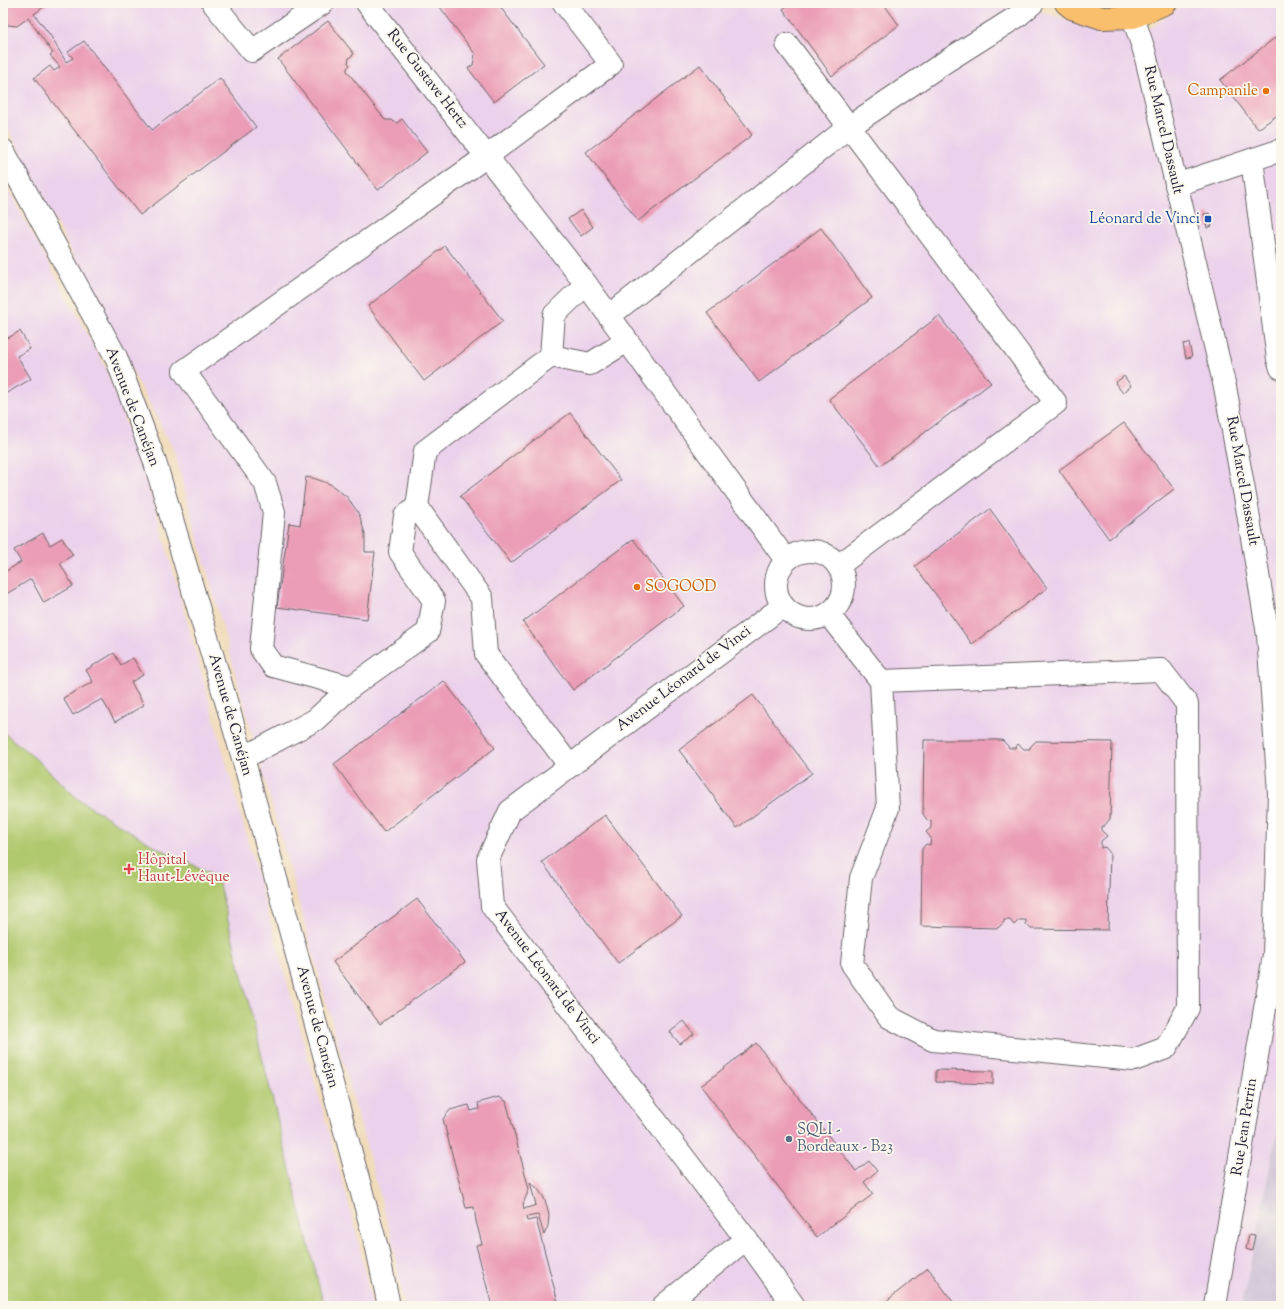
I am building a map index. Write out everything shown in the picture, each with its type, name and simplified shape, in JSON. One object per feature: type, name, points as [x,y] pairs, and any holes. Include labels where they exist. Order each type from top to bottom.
[{"type":"main road","points":[[1066,3],[1072,8],[1102,18],[1133,17],[1166,3]]},
{"type":"street","points":[[214,3],[252,51],[324,3]]},
{"type":"street","name":"Rue Gustave Hertz","points":[[367,3],[586,284],[786,560]]},
{"type":"street","points":[[351,687],[273,666],[261,649],[274,512],[265,483],[184,371],[487,156],[611,64],[564,3]]},
{"type":"street","points":[[609,316],[849,127],[945,62],[1018,16],[1033,3]]},
{"type":"street","name":"Rue Marcel Dassault","points":[[1133,17],[1144,50],[1225,387],[1268,635],[1279,793],[1277,955]]},
{"type":"street","points":[[787,44],[1056,403],[838,566]]},
{"type":"street","name":"Avenue de Canéjan","points":[[3,150],[116,357],[154,459],[243,758],[377,1248],[389,1306]]},
{"type":"street","points":[[1176,185],[1281,150]]},
{"type":"street","points":[[1252,160],[1278,359],[1281,368]]},
{"type":"street","points":[[551,356],[554,315],[586,284]]},
{"type":"street","points":[[569,765],[486,654],[482,598],[417,508],[425,451],[551,356],[590,364],[627,341]]},
{"type":"street","points":[[243,758],[315,720],[351,687],[428,632],[434,602],[400,552],[405,516],[417,508]]},
{"type":"street","points":[[803,552],[818,552],[831,558],[838,566],[844,582],[844,589],[839,603],[828,614],[818,618],[806,619],[791,614],[783,606],[777,595],[776,580],[779,571],[786,560],[803,552]]},
{"type":"street","name":"Avenue Léonard de Vinci","points":[[783,606],[569,765],[510,811],[488,859],[492,906],[746,1239],[794,1306]]},
{"type":"street","points":[[828,614],[881,681],[888,808],[861,878],[852,964],[889,1017],[933,1040],[1134,1060],[1166,1048],[1188,1008],[1187,704],[1161,670],[881,681]]},
{"type":"street","name":"Rue Jean Perrin","points":[[1215,1306],[1277,955]]},
{"type":"street","points":[[663,1306],[746,1239]]},
{"type":"shaded area","points":[[3,3],[1026,3],[1028,8],[1083,24],[1147,31],[1185,3],[1281,3],[1281,1113],[1242,1306],[404,1306],[392,1239],[174,451],[3,119]]},
{"type":"shaded area","name":"Hôpital Haut-Lévêque","points":[[3,180],[106,368],[156,510],[355,1227],[372,1306],[3,1306]]},
{"type":"shaded area","points":[[1281,1113],[1281,1306],[1242,1306]]},
{"type":"green space","points":[[3,732],[36,759],[79,800],[156,847],[217,876],[324,1306],[3,1306]]},
{"type":"building","points":[[3,3],[49,3],[34,14],[50,35],[66,62],[73,58],[68,52],[84,41],[152,130],[220,78],[256,127],[140,215],[34,78],[50,66],[54,71],[60,67],[50,55],[53,53],[28,18],[17,26],[8,25],[3,18]]},
{"type":"building","points":[[437,3],[497,3],[544,64],[494,102],[468,68],[473,65],[475,54]]},
{"type":"building","points":[[791,3],[883,3],[899,25],[832,76],[783,9]]},
{"type":"building","points":[[328,21],[354,54],[349,58],[348,63],[350,65],[347,68],[347,71],[385,120],[392,120],[397,123],[402,119],[427,152],[378,190],[278,59]]},
{"type":"building","points":[[1276,37],[1281,44],[1281,122],[1276,116],[1258,129],[1220,80]]},
{"type":"building","points":[[700,65],[752,135],[638,221],[586,152]]},
{"type":"building","points":[[581,210],[593,227],[581,236],[568,219]]},
{"type":"building","points":[[1209,213],[1212,226],[1207,228],[1204,214]]},
{"type":"building","points":[[821,228],[872,298],[759,382],[707,313]]},
{"type":"building","points":[[445,246],[503,321],[424,381],[368,306]]},
{"type":"building","points":[[939,316],[991,383],[880,466],[829,399]]},
{"type":"building","points":[[3,330],[8,338],[20,331],[26,341],[30,349],[17,356],[31,379],[3,395]]},
{"type":"building","points":[[1189,343],[1192,357],[1186,358],[1183,344]]},
{"type":"building","points":[[1124,376],[1131,386],[1123,393],[1115,383]]},
{"type":"building","points":[[570,413],[621,480],[511,563],[460,496]]},
{"type":"building","points":[[1124,423],[1174,489],[1109,539],[1059,470]]},
{"type":"building","points":[[306,477],[330,484],[347,497],[360,517],[365,534],[365,552],[375,552],[367,619],[277,607],[289,523],[300,525]]},
{"type":"building","points":[[990,509],[1047,588],[972,644],[915,566]]},
{"type":"building","points":[[43,533],[50,545],[62,538],[73,555],[60,563],[73,586],[44,603],[31,579],[3,596],[3,573],[21,562],[14,550]]},
{"type":"building","points":[[633,539],[684,606],[573,690],[523,622]]},
{"type":"building","points":[[114,653],[121,665],[133,658],[143,675],[131,682],[144,705],[115,722],[102,699],[73,715],[63,698],[93,682],[86,670]]},
{"type":"building","points":[[444,681],[495,748],[384,832],[334,764]]},
{"type":"building","points":[[753,695],[812,773],[737,828],[679,750]]},
{"type":"building","points":[[924,740],[1002,740],[1009,748],[1015,748],[1018,744],[1024,749],[1030,749],[1036,741],[1112,742],[1110,819],[1104,826],[1101,826],[1101,830],[1107,836],[1101,841],[1101,848],[1105,847],[1110,853],[1108,930],[1031,929],[1026,924],[1026,920],[1019,920],[1014,925],[1010,920],[1004,920],[998,928],[921,926],[922,849],[926,844],[930,845],[931,838],[926,832],[931,828],[931,820],[928,821],[923,814]]},
{"type":"building","points":[[605,815],[682,916],[618,963],[542,862]]},
{"type":"building","points":[[417,899],[465,962],[380,1024],[333,962]]},
{"type":"building","points":[[684,1021],[694,1034],[680,1044],[670,1032]]},
{"type":"building","name":"SQLI - Bordeaux - B23","points":[[756,1043],[856,1171],[869,1161],[877,1171],[864,1182],[873,1194],[817,1237],[701,1086]]},
{"type":"building","points":[[936,1070],[993,1071],[993,1084],[936,1082]]},
{"type":"building","points":[[499,1097],[506,1101],[529,1189],[523,1204],[524,1209],[536,1205],[530,1182],[543,1196],[547,1206],[549,1216],[548,1226],[544,1235],[538,1215],[526,1217],[527,1221],[536,1219],[559,1306],[492,1306],[476,1245],[482,1244],[474,1207],[466,1208],[443,1119],[450,1110],[469,1105],[471,1111],[479,1109],[478,1103]]},
{"type":"building","points":[[1249,1234],[1255,1235],[1252,1251],[1246,1249]]},
{"type":"building","points":[[928,1268],[956,1306],[880,1306]]},
{"type":"place","name":"Campanile","points":[[1266,91]]},
{"type":"place","name":"Léonard de Vinci","points":[[1208,219]]},
{"type":"place","name":"SOGOOD","points":[[637,587]]},
{"type":"place","name":"Hôpital Haut-Lévêque","points":[[129,869]]},
{"type":"place","name":"SQLI - Bordeaux - B23","points":[[789,1139]]}]
